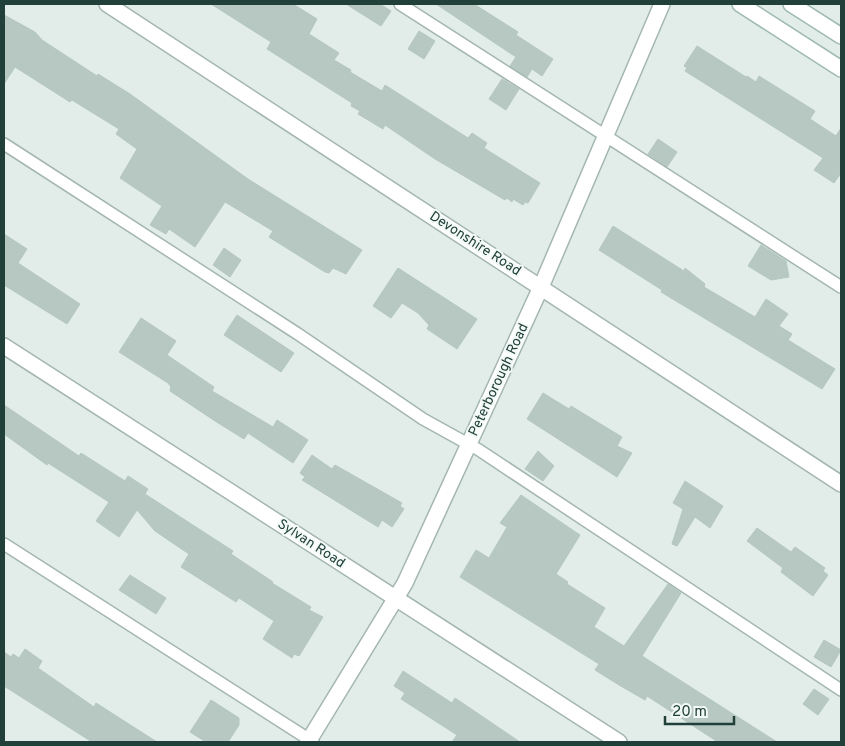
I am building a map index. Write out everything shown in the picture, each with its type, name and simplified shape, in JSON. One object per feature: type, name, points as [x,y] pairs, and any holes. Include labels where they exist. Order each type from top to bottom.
[{"type":"street","name":"Devonshire Road","points":[[107,4],[841,484]]},
{"type":"street","name":"Peterborough Road","points":[[310,741],[396,599],[469,446],[541,287],[662,4]]},
{"type":"street","points":[[740,4],[841,69]]},
{"type":"street","points":[[791,4],[841,36]]},
{"type":"street","name":"Sylvan Road","points":[[4,346],[619,742]]},
{"type":"lane","points":[[400,4],[841,287]]},
{"type":"lane","points":[[4,144],[329,354],[423,419],[469,446],[841,690]]},
{"type":"lane","points":[[4,544],[310,741]]},
{"type":"building","points":[[211,4],[293,4],[317,19],[309,34],[339,53],[334,60],[351,70],[350,72],[382,91],[385,85],[468,138],[472,133],[487,143],[484,148],[540,183],[528,203],[525,202],[523,205],[513,199],[512,202],[507,198],[505,200],[435,159],[385,125],[383,129],[358,114],[360,111],[351,106],[352,103],[267,49],[271,42]]},
{"type":"building","points":[[346,4],[380,4],[391,11],[381,26]]},
{"type":"building","points":[[436,4],[474,4],[518,32],[516,35],[553,59],[542,76],[532,69],[527,77],[510,66],[516,57]]},
{"type":"building","points":[[4,15],[35,32],[42,40],[97,76],[98,74],[130,94],[248,179],[362,250],[346,274],[333,268],[329,273],[325,272],[269,237],[273,231],[225,202],[195,247],[169,229],[166,234],[150,225],[162,206],[120,178],[137,149],[116,134],[119,129],[72,100],[70,102],[15,67],[4,84]]},
{"type":"building","points":[[419,31],[435,41],[424,59],[408,49]]},
{"type":"building","points":[[697,46],[756,82],[759,76],[815,111],[810,119],[836,136],[841,128],[841,173],[834,183],[814,170],[823,158],[685,71],[687,68],[684,66]]},
{"type":"building","points":[[502,79],[519,89],[506,110],[489,99]]},
{"type":"building","points":[[658,139],[677,152],[667,167],[648,154]]},
{"type":"building","points":[[613,226],[684,271],[685,268],[705,284],[704,287],[755,317],[766,299],[788,314],[779,326],[792,334],[788,340],[835,369],[822,389],[661,292],[662,290],[599,250]]},
{"type":"building","points":[[4,234],[27,249],[18,263],[80,304],[67,324],[4,285]]},
{"type":"building","points":[[761,245],[786,261],[789,277],[771,280],[748,266]]},
{"type":"building","points":[[224,248],[241,260],[230,277],[213,265]]},
{"type":"building","points":[[398,268],[477,319],[457,349],[427,329],[429,325],[418,313],[402,303],[391,318],[373,306]]},
{"type":"building","points":[[237,315],[294,353],[281,372],[224,335]]},
{"type":"building","points":[[141,318],[176,341],[167,355],[214,387],[212,391],[273,427],[277,420],[308,440],[293,463],[248,433],[244,439],[215,421],[170,391],[171,387],[168,383],[119,352]]},
{"type":"building","points":[[543,393],[569,409],[571,406],[622,437],[617,446],[632,453],[617,477],[527,419]]},
{"type":"building","points":[[4,405],[79,456],[81,453],[125,481],[128,476],[148,489],[145,494],[233,551],[231,554],[272,583],[311,607],[309,610],[323,617],[299,656],[294,654],[292,658],[263,639],[274,621],[239,598],[236,602],[181,567],[189,554],[155,531],[137,510],[119,537],[96,521],[109,502],[48,463],[47,465],[4,434]]},
{"type":"building","points":[[538,451],[554,466],[543,481],[525,469]]},
{"type":"building","points":[[312,455],[332,469],[335,465],[402,503],[400,506],[404,509],[392,527],[382,520],[378,527],[302,480],[305,477],[300,473]]},
{"type":"building","points":[[685,481],[723,506],[710,528],[695,517],[677,546],[672,544],[683,509],[673,503]]},
{"type":"building","points":[[521,495],[580,535],[556,574],[568,582],[567,584],[605,608],[594,627],[624,646],[668,584],[681,593],[642,656],[777,742],[718,742],[647,696],[645,700],[595,670],[599,664],[460,577],[476,550],[489,558],[507,527],[500,523]]},
{"type":"building","points":[[757,528],[791,552],[795,547],[825,568],[823,571],[828,575],[813,596],[781,572],[783,568],[747,541]]},
{"type":"building","points":[[130,575],[166,598],[156,614],[119,590]]},
{"type":"building","points":[[824,640],[841,650],[831,667],[814,657]]},
{"type":"building","points":[[25,649],[42,661],[38,668],[94,707],[96,703],[157,742],[92,742],[4,686],[4,652],[11,657],[13,654],[19,658]]},
{"type":"building","points":[[403,671],[452,703],[455,698],[520,742],[452,742],[457,735],[401,699],[405,693],[394,686]]},
{"type":"building","points":[[814,689],[829,699],[818,715],[803,704]]},
{"type":"building","points":[[211,700],[239,718],[239,725],[228,742],[206,742],[190,732]]}]
